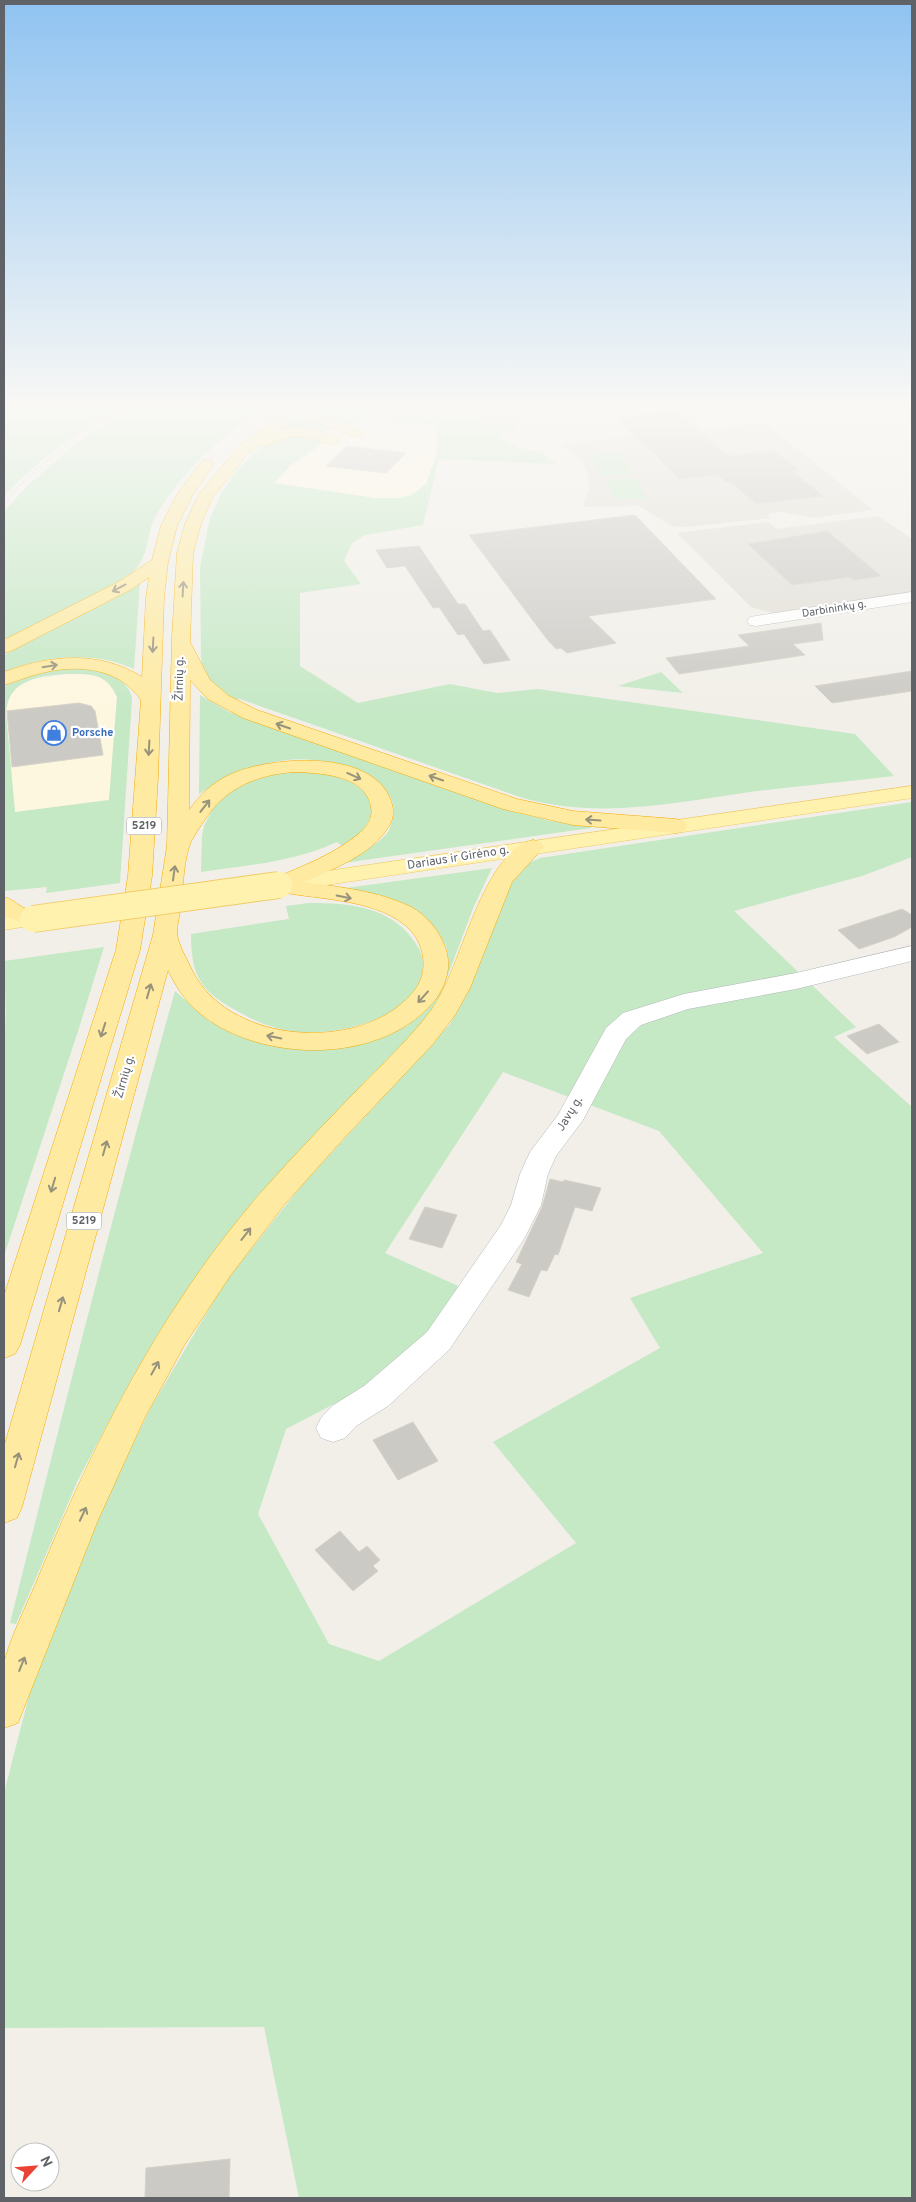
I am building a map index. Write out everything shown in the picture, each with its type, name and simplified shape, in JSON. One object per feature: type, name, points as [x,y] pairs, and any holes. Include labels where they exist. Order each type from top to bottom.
[{"type":"highway","name":"5219","points":[[4,1345],[128,950],[140,876],[156,598],[160,562],[169,526],[178,508]]},
{"type":"highway","name":"5219","points":[[181,637],[185,554],[193,524],[200,508]]},
{"type":"highway","points":[[4,647],[126,585],[160,562]]},
{"type":"highway","points":[[181,637],[198,678],[208,690],[228,705],[250,714],[542,813],[573,818],[676,826]]},
{"type":"highway","name":"Žirnių g.","points":[[4,1507],[165,935],[178,846],[181,637]]},
{"type":"highway","points":[[4,679],[38,668],[82,663],[113,669],[126,675],[138,683],[151,700]]},
{"type":"highway","points":[[178,846],[198,814],[218,790],[254,772],[282,767],[326,768],[363,780],[376,791],[382,800],[383,815],[373,832],[352,848],[279,885]]},
{"type":"highway","points":[[4,1710],[80,1520],[131,1410],[174,1335],[219,1268],[274,1197],[334,1131],[424,1038],[446,1009],[457,988],[500,882],[508,870],[533,847]]},
{"type":"highway","points":[[165,935],[181,974],[197,996],[215,1011],[239,1025],[264,1035],[314,1041],[365,1034],[406,1014],[431,988],[436,972],[437,958],[432,942],[423,928],[403,912],[375,902],[279,885]]},
{"type":"highway","points":[[4,904],[15,913],[33,919]]},
{"type":"main road","name":"Dariaus ir Girėno g.","points":[[4,924],[912,792]]},
{"type":"street","name":"Darbininkų g.","points":[[756,621],[912,597]]},
{"type":"street","name":"Javų g.","points":[[333,1428],[344,1416],[376,1396],[438,1341],[513,1231],[526,1205],[534,1174],[544,1152],[569,1120],[615,1034],[632,1019],[684,1002],[796,981],[912,954]]},
{"type":"shaded area","points":[[642,508],[870,508],[873,510],[813,518],[782,512],[767,514],[771,518],[686,527],[672,526]]},
{"type":"shaded area","points":[[878,516],[912,539],[912,593],[776,614],[751,607],[677,533],[768,522],[777,529]]},
{"type":"shaded area","points":[[65,674],[83,674],[100,677],[111,684],[117,697],[109,800],[15,813],[6,713],[7,699],[15,688],[31,680]]},
{"type":"green space","points":[[8,508],[161,508],[153,521],[141,562],[125,579],[4,641],[4,512]]},
{"type":"green space","points":[[215,508],[427,508],[423,525],[365,535],[352,543],[344,561],[361,584],[300,593],[300,666],[358,703],[450,684],[497,693],[538,689],[855,734],[894,776],[635,807],[577,807],[549,804],[520,797],[240,699],[229,700],[221,694],[203,671],[201,656],[200,567],[210,518]]},
{"type":"green space","points":[[140,582],[134,669],[103,659],[69,657],[35,662],[4,672],[4,655]]},
{"type":"green space","points":[[76,668],[102,672],[117,678],[124,683],[132,698],[120,883],[46,893],[47,887],[4,891],[4,686],[30,674],[48,670]],"holes":[[[65,674],[96,676],[108,683],[117,697],[109,800],[15,812],[6,713],[8,702],[12,693],[26,682],[45,676]]]},
{"type":"green space","points":[[661,672],[683,693],[618,686]]},
{"type":"green space","points":[[200,695],[229,712],[511,811],[551,821],[591,826],[591,828],[336,864],[371,847],[388,832],[394,810],[390,796],[381,784],[351,768],[334,763],[301,759],[274,762],[251,768],[230,776],[199,794]]},
{"type":"green space","points":[[299,770],[335,776],[358,787],[371,804],[368,822],[362,831],[342,846],[337,842],[321,849],[287,858],[201,872],[204,826],[217,800],[251,779]]},
{"type":"green space","points":[[912,802],[912,857],[862,876],[734,911],[856,1027],[834,1037],[912,1107],[912,2198],[299,2198],[264,2027],[4,2028],[4,1793],[30,1692],[88,1536],[151,1407],[225,1282],[302,1185],[450,1024],[462,1003],[512,879],[524,865],[540,858]],"holes":[[[503,1072],[659,1131],[763,1253],[630,1298],[660,1348],[493,1442],[576,1543],[379,1661],[329,1644],[258,1514],[286,1429],[403,1368],[467,1290],[385,1253]]]},
{"type":"green space","points":[[492,868],[474,906],[440,996],[425,1020],[203,1267],[161,1329],[123,1395],[78,1480],[16,1624],[10,1623],[111,1227],[175,991],[208,1020],[233,1034],[270,1045],[379,1038],[407,1026],[422,1014],[432,1001],[443,982],[449,961],[446,946],[435,928],[422,916],[339,889]]},
{"type":"green space","points":[[309,903],[339,904],[368,909],[382,914],[406,931],[419,949],[423,967],[421,978],[415,990],[405,1001],[379,1018],[362,1024],[329,1031],[298,1032],[276,1028],[248,1017],[217,998],[201,983],[193,962],[191,934],[289,919],[286,906]]},
{"type":"green space","points":[[104,947],[4,1256],[4,1037],[6,1009],[4,961]]},
{"type":"building","points":[[635,515],[716,599],[588,616],[616,643],[567,653],[561,648],[556,649],[546,638],[469,535]]},
{"type":"building","points":[[827,531],[881,576],[854,580],[850,577],[792,585],[748,544]]},
{"type":"building","points":[[419,546],[458,604],[465,604],[483,631],[490,630],[510,660],[484,664],[464,634],[458,635],[439,607],[433,608],[405,566],[387,568],[376,550]]},
{"type":"building","points":[[821,623],[823,640],[793,644],[805,655],[679,674],[666,658],[749,646],[738,635]]},
{"type":"building","points":[[912,671],[912,691],[832,703],[815,686]]},
{"type":"building","name":"Porsche","points":[[79,703],[91,706],[95,711],[103,755],[12,767],[7,711]]},
{"type":"building","points":[[902,909],[912,915],[912,927],[894,937],[859,949],[838,930]]},
{"type":"building","points":[[879,1024],[899,1042],[867,1054],[847,1036]]},
{"type":"building","points":[[550,1179],[601,1188],[592,1211],[575,1207],[558,1255],[555,1254],[547,1271],[541,1270],[529,1297],[508,1290],[522,1264],[516,1262],[542,1207]]},
{"type":"building","points":[[425,1207],[457,1215],[442,1248],[409,1239]]},
{"type":"building","points":[[413,1422],[438,1461],[398,1480],[373,1440]]},
{"type":"building","points":[[340,1531],[359,1552],[367,1546],[380,1560],[373,1566],[378,1571],[353,1591],[315,1550]]},
{"type":"building","points":[[230,2159],[229,2198],[145,2198],[146,2168]]},
{"type":"place","name":"Porsche","points":[[54,733]]}]
